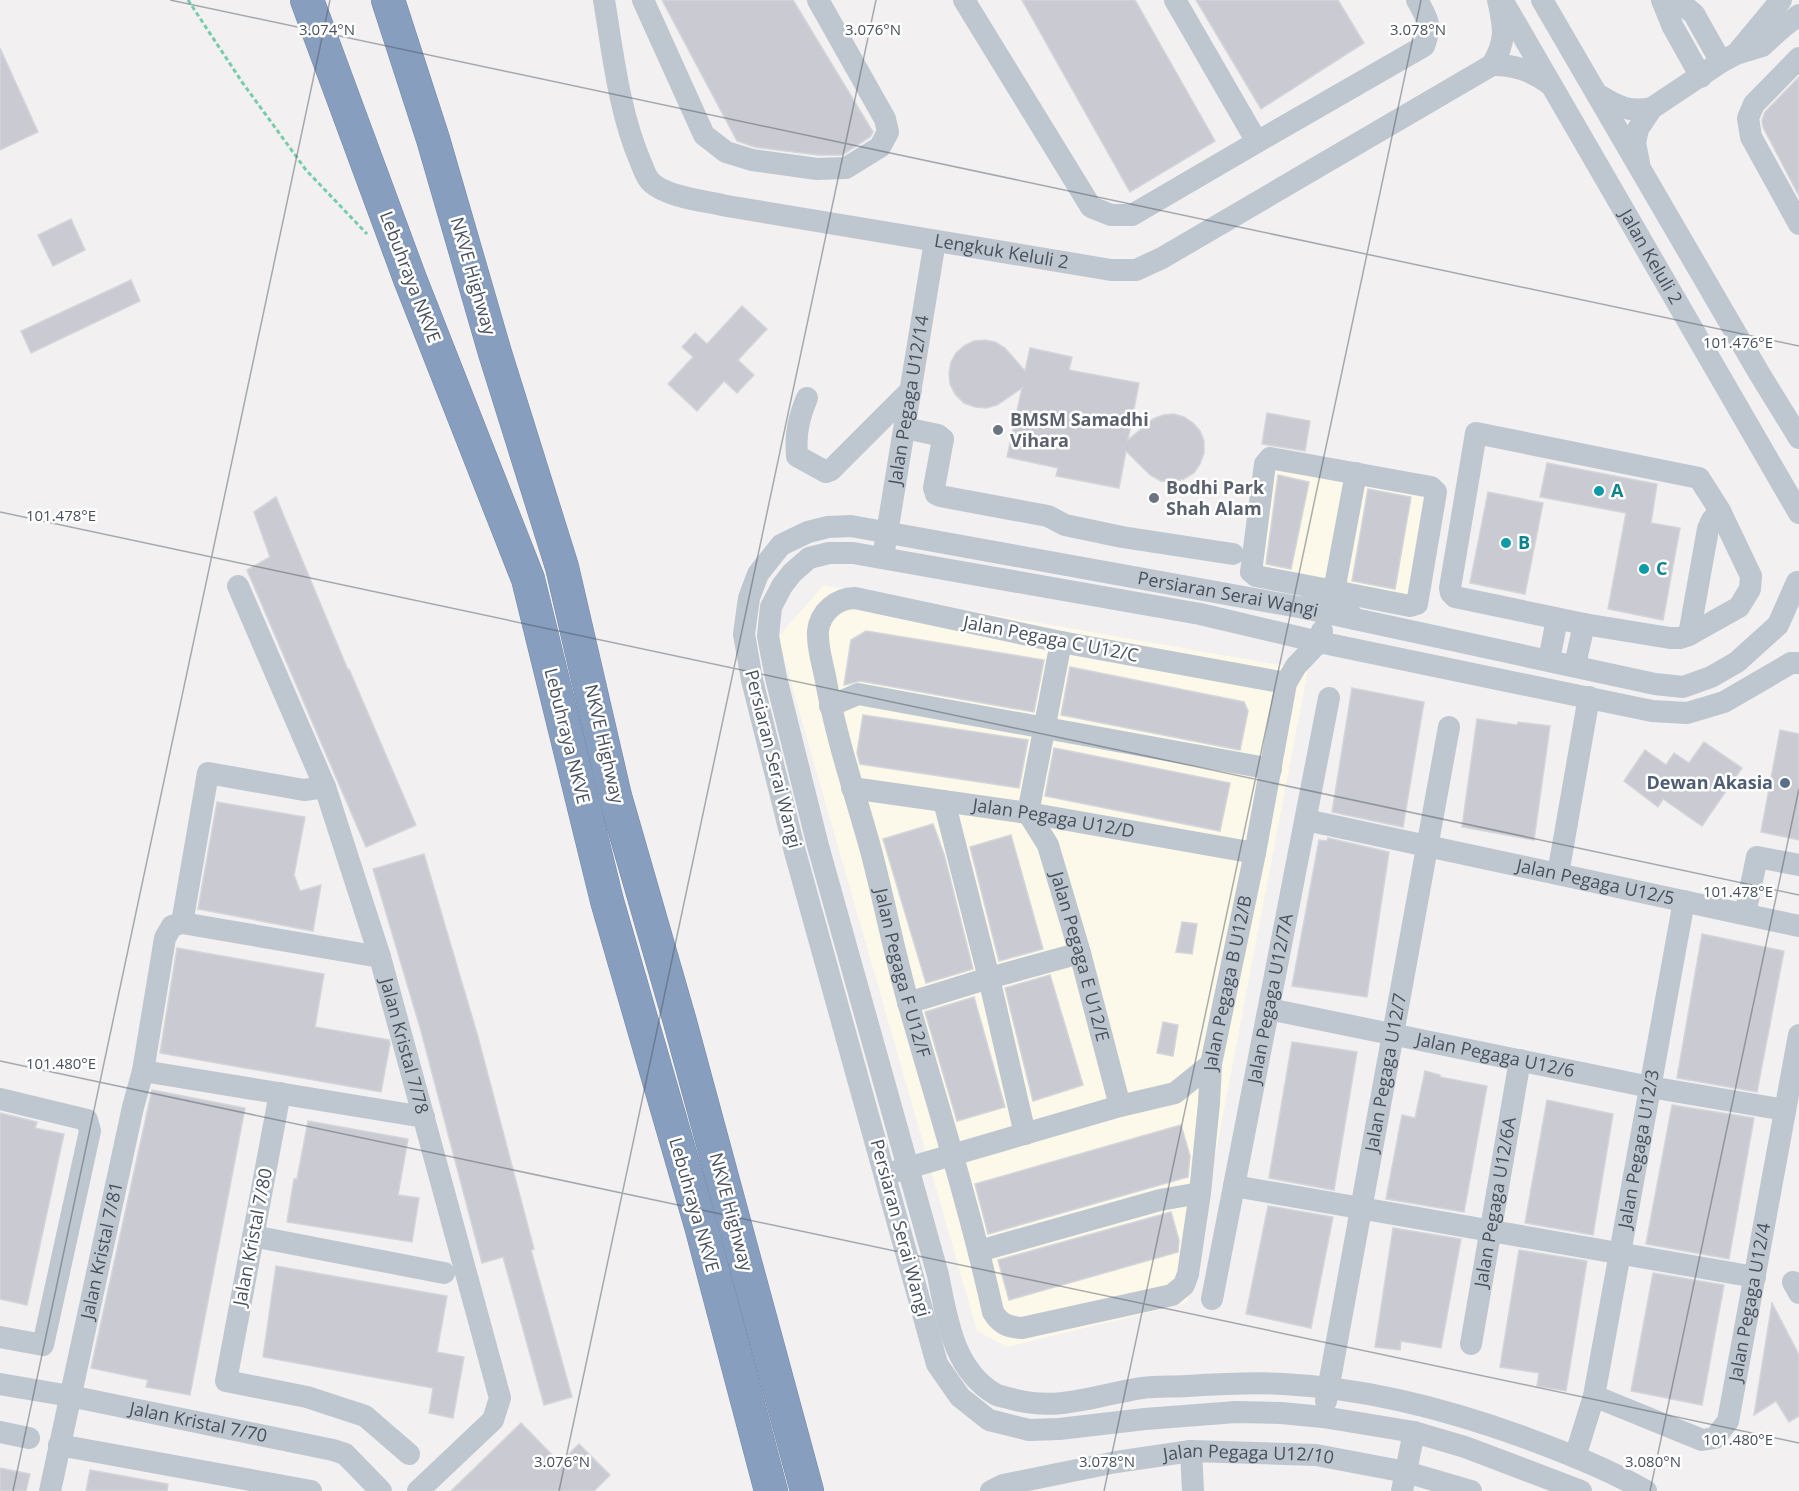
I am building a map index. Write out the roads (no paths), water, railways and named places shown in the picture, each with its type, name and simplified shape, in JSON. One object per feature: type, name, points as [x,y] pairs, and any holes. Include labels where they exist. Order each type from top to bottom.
[{"type":"highway","name":"Lebuhraya NKVE","points":[[307,0],[410,279],[528,579],[607,901],[701,1226],[771,1491]]},
{"type":"highway","name":"NKVE Highway","points":[[388,0],[433,139],[495,352],[562,567],[615,796],[683,1033],[807,1491]]},
{"type":"street","name":"Lengkuk Keluli 2","points":[[604,0],[619,90],[636,152],[647,177],[656,186],[677,195],[727,206],[1111,270],[1136,270],[1162,258],[1492,65]]},
{"type":"street","points":[[643,0],[704,135],[726,152],[752,160],[816,169],[846,168],[880,147],[888,132],[885,119],[818,0]]},
{"type":"street","points":[[964,0],[1091,207],[1111,215],[1132,215],[1424,46],[1430,32],[1428,20],[1417,0]]},
{"type":"street","points":[[1175,0],[1257,142]]},
{"type":"street","points":[[1500,0],[1504,38],[1492,65],[1532,72],[1552,85]]},
{"type":"street","name":"Jalan Keluli 2","points":[[1500,0],[1552,85],[1799,513]]},
{"type":"street","name":"Jalan Keluli 2","points":[[1542,0],[1799,438]]},
{"type":"street","points":[[1662,0],[1672,27],[1701,77]]},
{"type":"street","points":[[1677,0],[1694,14],[1729,58]]},
{"type":"street","points":[[1640,168],[1635,143],[1642,120],[1652,108],[1729,58],[1781,0]]},
{"type":"street","points":[[1729,58],[1762,46],[1799,15]]},
{"type":"street","points":[[1799,58],[1754,104],[1748,118],[1751,137],[1799,224]]},
{"type":"street","points":[[1597,94],[1626,109],[1638,111],[1652,108]]},
{"type":"street","name":"Jalan Pegaga U12/14","points":[[883,558],[935,241]]},
{"type":"street","points":[[1759,373],[1799,418]]},
{"type":"street","points":[[807,398],[795,438],[797,456],[826,472],[831,470],[911,390]]},
{"type":"street","points":[[905,428],[938,435],[943,439],[934,488],[936,494],[940,496],[1048,516],[1065,525],[1233,554]]},
{"type":"street","points":[[1476,433],[1696,477],[1701,480],[1720,512],[1751,576],[1750,589],[1739,607],[1680,638],[1661,638],[1557,619],[1455,597],[1451,593],[1476,433]]},
{"type":"street","points":[[1270,458],[1431,487],[1436,492],[1417,604],[1410,606],[1321,604],[1251,572],[1265,464],[1270,458]]},
{"type":"street","points":[[1319,642],[1321,604],[1356,473]]},
{"type":"street","points":[[1689,635],[1708,529],[1712,520],[1720,512]]},
{"type":"street","name":"Persiaran Serai Wangi","points":[[1581,1491],[1465,1447],[1414,1432],[1323,1418],[1281,1413],[1236,1412],[1029,1430],[990,1420],[960,1397],[937,1364],[795,852],[744,634],[749,598],[758,574],[781,545],[808,532],[828,527],[851,526],[1321,604],[1355,619],[1655,684],[1683,687],[1711,677],[1737,662],[1778,625],[1798,580]]},
{"type":"street","name":"Persiaran Serai Wangi","points":[[1646,1491],[1615,1473],[1575,1456],[1474,1419],[1423,1404],[1329,1388],[1236,1383],[1155,1388],[1057,1405],[1032,1404],[996,1395],[974,1377],[959,1355],[948,1324],[938,1275],[818,846],[776,678],[768,636],[771,607],[792,573],[809,558],[829,553],[853,552],[1200,614],[1319,642],[1652,711],[1687,713],[1724,702],[1791,663],[1799,663]]},
{"type":"street","points":[[1798,580],[1795,602],[1799,622]]},
{"type":"street","name":"Jalan Kristal 7/78","points":[[238,586],[325,787],[380,957],[500,1398],[492,1420],[418,1491]]},
{"type":"street","name":"Jalan Pegaga C U12/C","points":[[823,616],[833,605],[844,598],[855,598],[1062,642],[1286,682]]},
{"type":"street","name":"Jalan Pegaga F U12/F","points":[[823,616],[818,630],[819,648],[830,706],[870,847],[908,1003],[979,1251],[993,1312],[1005,1325],[1022,1328],[1172,1295],[1179,1291],[1188,1274],[1200,1193]]},
{"type":"street","points":[[1549,660],[1557,619]]},
{"type":"street","points":[[1575,665],[1584,624]]},
{"type":"street","points":[[1028,813],[1062,642]]},
{"type":"street","name":"Jalan Pegaga B U12/B","points":[[885,1174],[1120,1106],[1175,1093],[1211,1064],[1255,853],[1286,682],[1296,666],[1319,642]]},
{"type":"street","points":[[830,706],[858,694],[1271,768]]},
{"type":"street","points":[[1558,874],[1589,697]]},
{"type":"street","name":"Jalan Pegaga U12/7A","points":[[1212,1299],[1329,698]]},
{"type":"street","name":"Jalan Pegaga U12/7","points":[[1323,1418],[1449,727]]},
{"type":"street","points":[[325,787],[304,790],[208,773],[182,922],[380,957]]},
{"type":"street","name":"Jalan Pegaga U12/D","points":[[852,788],[1028,813],[1255,853]]},
{"type":"street","points":[[944,801],[989,978],[1025,1134]]},
{"type":"street","name":"Jalan Pegaga E U12/E","points":[[1028,813],[1048,845],[1080,953],[1120,1106]]},
{"type":"street","name":"Jalan Pegaga U12/5","points":[[1306,820],[1799,926]]},
{"type":"street","points":[[1745,914],[1757,856],[1799,865]]},
{"type":"street","name":"Jalan Pegaga U12/3","points":[[1575,1456],[1594,1396],[1684,901]]},
{"type":"street","name":"Jalan Kristal 7/81","points":[[50,1491],[58,1445],[133,1107],[144,1071],[165,938],[172,926],[182,922]]},
{"type":"street","points":[[908,1003],[1080,953]]},
{"type":"street","name":"Jalan Pegaga U12/6","points":[[1269,1009],[1650,1087],[1785,1110]]},
{"type":"street","name":"Jalan Pegaga U12/4","points":[[1594,1396],[1702,1440],[1715,1438],[1728,1421],[1799,1035]]},
{"type":"street","name":"Jalan Pegaga U12/6A","points":[[1471,1344],[1520,1060]]},
{"type":"street","points":[[979,1251],[1160,1200],[1200,1193],[1211,1064]]},
{"type":"street","points":[[144,1071],[424,1117]]},
{"type":"street","name":"Jalan Kristal 7/80","points":[[280,1094],[226,1381],[307,1397],[365,1416],[409,1454]]},
{"type":"street","points":[[0,1100],[87,1120],[90,1131],[43,1345],[0,1337]]},
{"type":"street","points":[[1234,1186],[1755,1277]]},
{"type":"street","points":[[253,1236],[444,1273]]},
{"type":"street","name":"Jalan Kristal 7/70","points":[[0,1384],[70,1396],[333,1450],[345,1454],[381,1491]]},
{"type":"street","points":[[0,1432],[29,1438]]},
{"type":"street","points":[[1404,1481],[1414,1432]]},
{"type":"street","points":[[58,1445],[311,1491]]},
{"type":"street","points":[[1191,1451],[1193,1491]]},
{"type":"street","name":"Jalan Pegaga U12/10","points":[[990,1491],[1003,1485],[1105,1464],[1191,1451],[1316,1455],[1404,1481],[1471,1491]]},
{"type":"place","name":"BMSM Samadhi Vihara","points":[[998,430]]},
{"type":"place","name":"A","points":[[1599,491]]},
{"type":"place","name":"Bodhi Park Shah Alam","points":[[1154,498]]},
{"type":"place","name":"B","points":[[1506,543]]},
{"type":"place","name":"C","points":[[1644,569]]},
{"type":"place","name":"Dewan Akasia","points":[[1785,783]]}]
